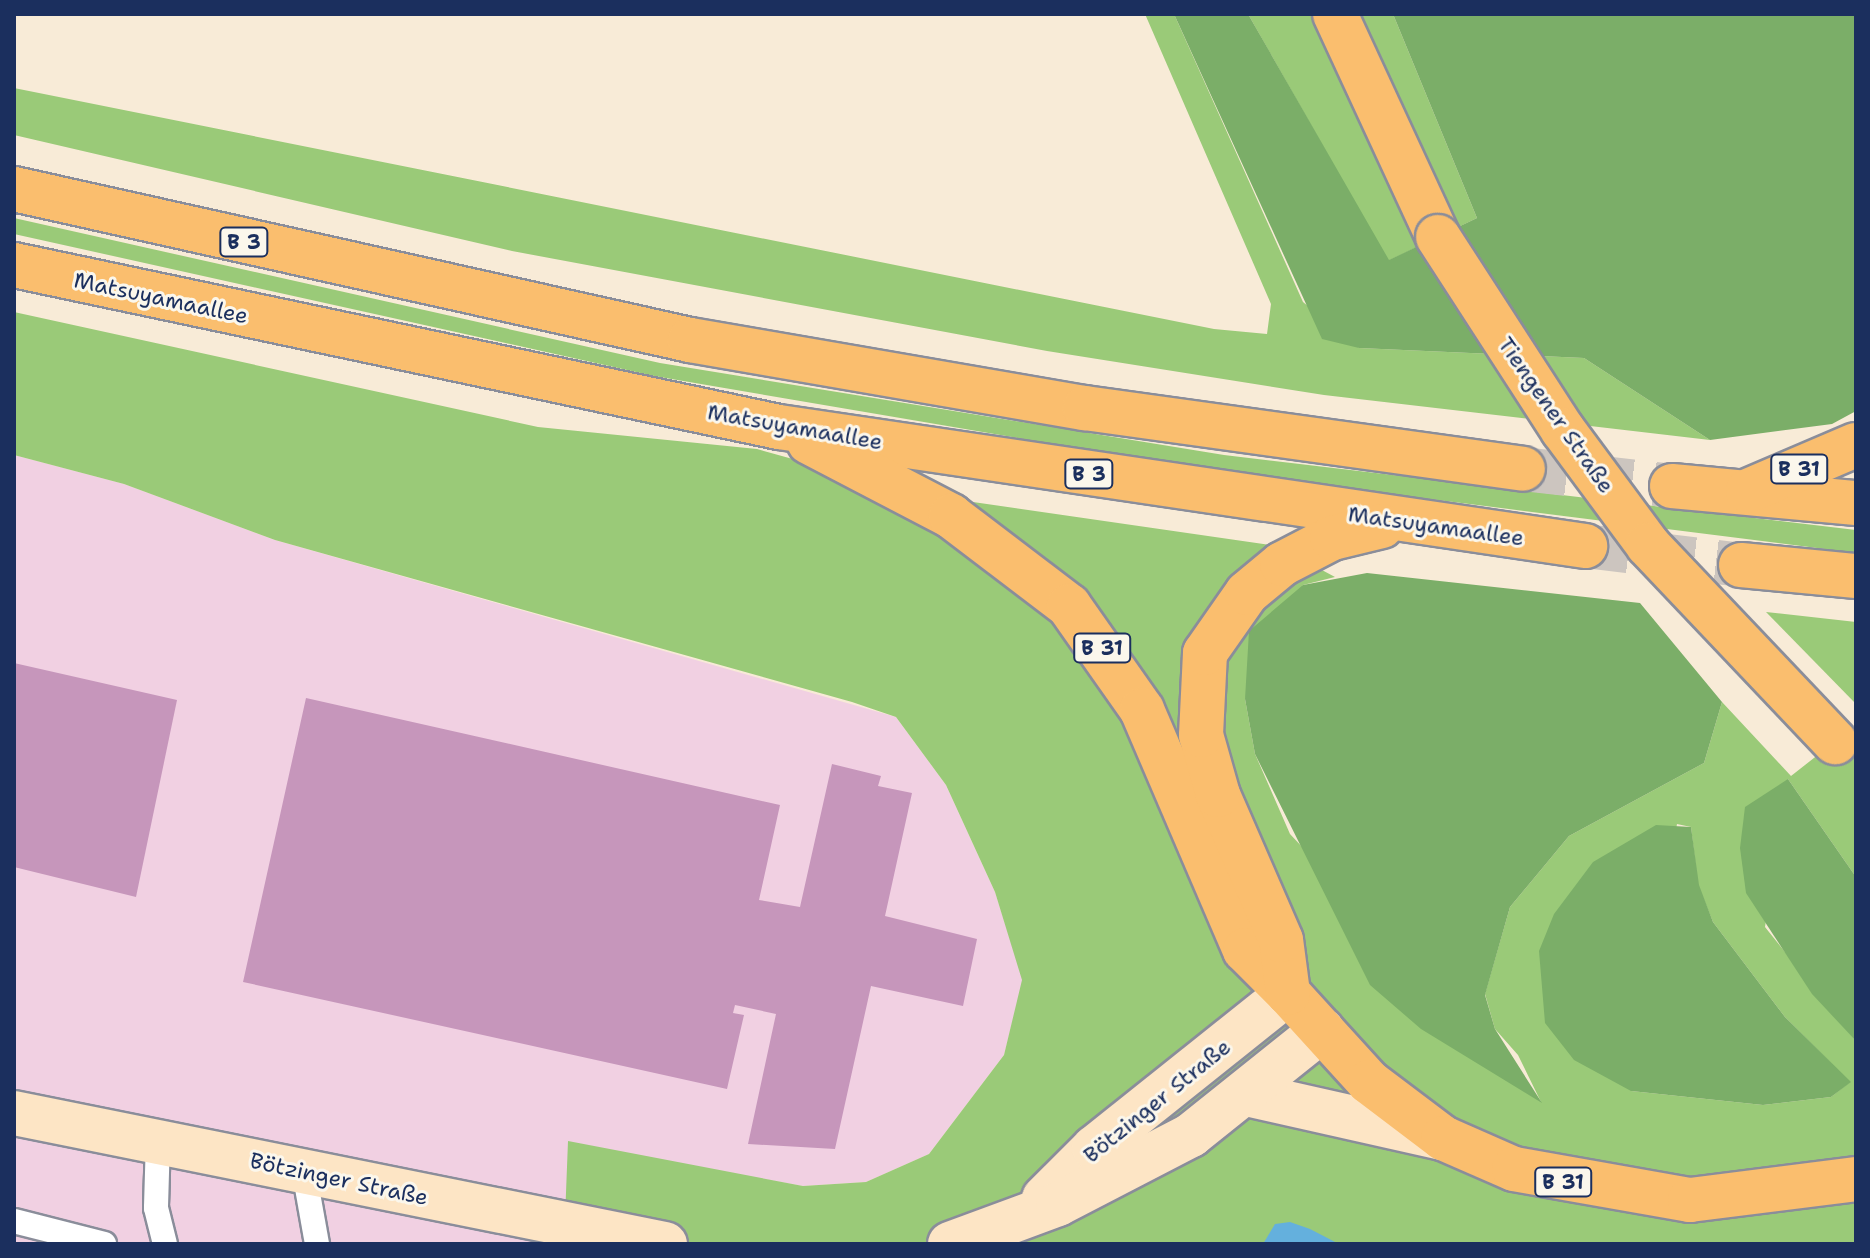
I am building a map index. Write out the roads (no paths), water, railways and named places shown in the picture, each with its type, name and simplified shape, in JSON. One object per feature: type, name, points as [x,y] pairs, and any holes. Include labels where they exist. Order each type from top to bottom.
[{"type":"main road","name":"Tiengener Straße","points":[[1335,14],[1438,237],[1563,430],[1648,545],[1846,752]]},
{"type":"main road","name":"B 3","points":[[14,189],[690,340],[1085,408],[1523,469]]},
{"type":"main road","name":"Matsuyamaallee","points":[[14,265],[779,427],[1400,522],[1585,546]]},
{"type":"main road","name":"B 31","points":[[779,427],[951,516],[1069,606],[1142,710],[1245,950],[1369,1082],[1443,1138],[1514,1169],[1632,1195],[1690,1200],[1856,1179]]},
{"type":"main road","name":"B 31","points":[[1742,494],[1856,445]]},
{"type":"main road","points":[[1672,486],[1856,503]]},
{"type":"main road","points":[[1288,993],[1281,940],[1218,795],[1201,735],[1205,653],[1247,593],[1282,564],[1332,538],[1400,522]]},
{"type":"main road","points":[[1741,565],[1856,576]]},
{"type":"street","name":"Bötzinger Straße","points":[[1029,1213],[1094,1148],[1288,993]]},
{"type":"street","name":"Bötzinger Straße","points":[[950,1244],[1029,1213],[1191,1135],[1247,1094],[1322,1030]]},
{"type":"street","points":[[1247,1094],[1443,1138]]},
{"type":"street","name":"Bötzinger Straße","points":[[14,1113],[158,1139],[665,1244]]},
{"type":"lane","points":[[158,1139],[156,1208],[165,1244]]},
{"type":"lane","points":[[304,1171],[317,1244]]},
{"type":"lane","points":[[14,1221],[104,1244]]},
{"type":"water","points":[[1290,1222],[1339,1244],[1263,1244],[1275,1224]]},
{"type":"tunnel","points":[[1523,469],[1672,486]]},
{"type":"tunnel","points":[[1585,546],[1741,565]]}]
